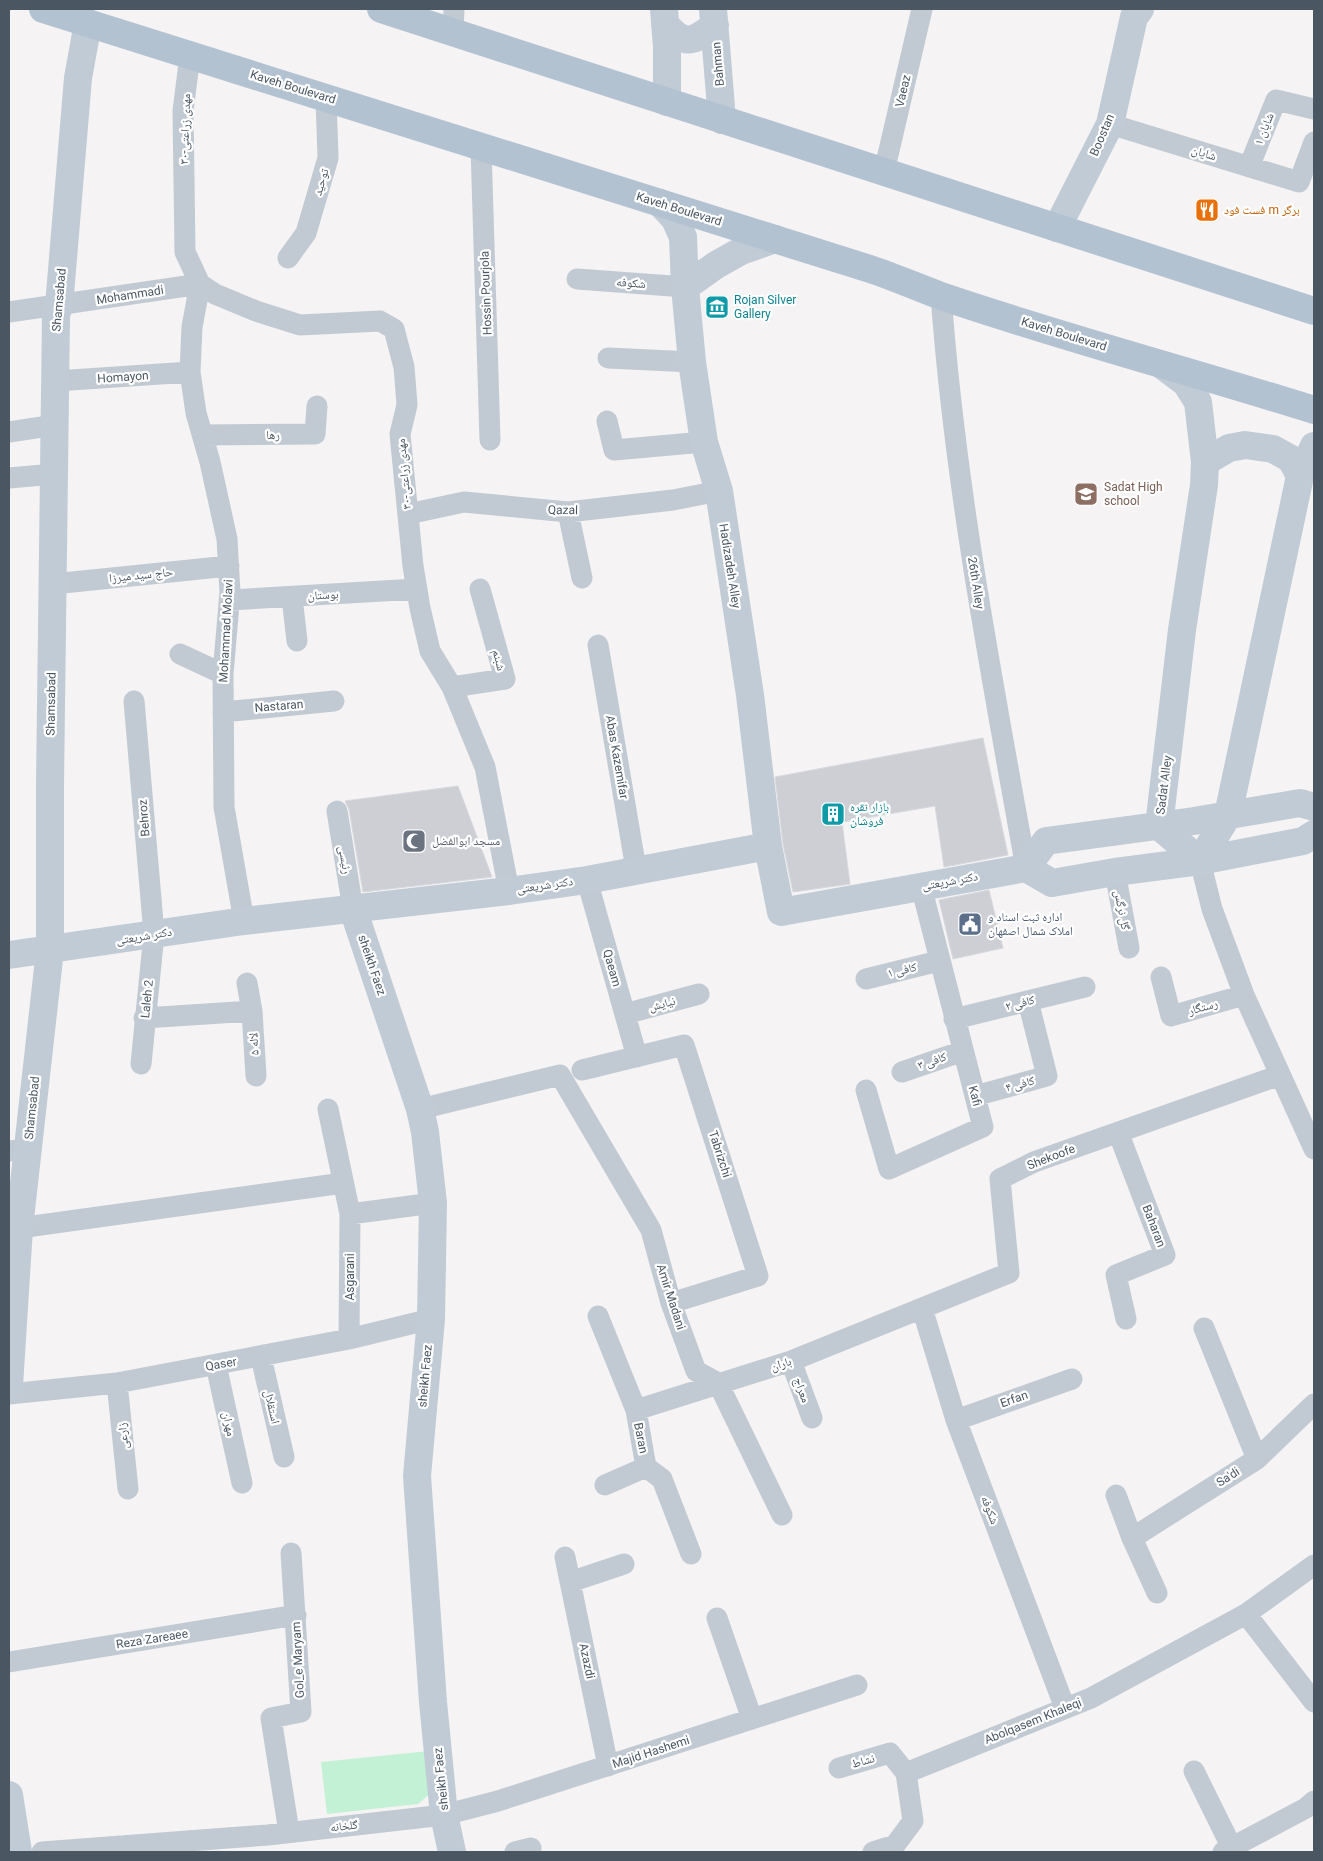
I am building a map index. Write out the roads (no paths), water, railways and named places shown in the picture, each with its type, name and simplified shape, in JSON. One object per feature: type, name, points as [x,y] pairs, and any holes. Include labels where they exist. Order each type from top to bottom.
[{"type":"main road","name":"Kaveh Boulevard","points":[[43,9],[870,269],[941,295],[1162,365],[1232,384],[1314,410]]},
{"type":"main road","points":[[381,9],[454,20],[667,102],[1314,311]]},
{"type":"street","name":"Vaeaz","points":[[884,172],[922,9]]},
{"type":"street","name":"Boostan","points":[[1058,228],[1110,124],[1134,12]]},
{"type":"street","points":[[665,17],[675,36],[688,41],[698,38],[714,17]]},
{"type":"street","points":[[665,17],[667,102]]},
{"type":"street","name":"Bahman","points":[[714,17],[722,120]]},
{"type":"street","name":"Shamsabad","points":[[9,1386],[18,1150],[50,950],[56,315],[59,306],[78,78],[88,23]]},
{"type":"street","name":"۳۰-مهدی زراعتی","points":[[190,55],[183,111],[184,252],[200,284],[215,294],[256,311],[300,325],[380,321],[394,329],[404,367],[407,405],[400,434],[417,589],[430,651],[452,687],[485,767],[509,890]]},
{"type":"street","name":"توحید","points":[[288,258],[306,233],[328,158],[326,98]]},
{"type":"street","name":"شایان ۱","points":[[1249,167],[1276,100],[1314,109]]},
{"type":"street","name":"شایان","points":[[1110,124],[1299,182],[1314,142]]},
{"type":"street","name":"Hossin Pourjola","points":[[481,147],[490,440]]},
{"type":"street","name":"Hadizadeh Alley","points":[[660,203],[675,219],[683,237],[685,287],[692,362],[704,442],[719,491],[750,695],[768,846]]},
{"type":"street","points":[[685,287],[716,265],[741,251],[775,239]]},
{"type":"street","name":"شکوفه","points":[[578,279],[685,287]]},
{"type":"street","name":"Mohammadi","points":[[9,312],[200,284]]},
{"type":"street","name":"Mohammad Molavi","points":[[200,284],[192,327],[190,372],[196,413],[210,462],[227,539],[230,600],[223,674],[224,807],[244,921]]},
{"type":"street","name":"26th Alley","points":[[941,295],[945,353],[972,567],[1026,868]]},
{"type":"street","points":[[608,358],[692,362]]},
{"type":"street","name":"Sadat Alley","points":[[1162,365],[1186,384],[1198,402],[1205,462],[1204,484],[1182,630],[1159,826],[1200,861]]},
{"type":"street","name":"Homayon","points":[[56,381],[190,372]]},
{"type":"street","name":"رها","points":[[203,436],[315,434],[316,406]]},
{"type":"street","points":[[608,421],[614,450],[704,442]]},
{"type":"street","points":[[9,432],[55,426]]},
{"type":"street","points":[[1205,462],[1229,448],[1245,444],[1272,449],[1291,459],[1309,465],[1228,815],[1200,861],[1212,909],[1244,995],[1314,1149]]},
{"type":"street","points":[[9,478],[54,474]]},
{"type":"street","name":"Qazal","points":[[408,514],[464,502],[568,512],[673,500],[719,491]]},
{"type":"street","points":[[568,512],[582,578]]},
{"type":"street","name":"حاج سید میرزا","points":[[53,584],[229,566]]},
{"type":"street","name":"بوستان","points":[[230,600],[417,589]]},
{"type":"street","name":"شبنم","points":[[452,687],[504,680],[480,589]]},
{"type":"street","points":[[292,597],[297,641]]},
{"type":"street","name":"Abas Kazemifar","points":[[598,645],[636,869]]},
{"type":"street","points":[[180,654],[223,674]]},
{"type":"street","name":"Behroz","points":[[134,701],[154,934]]},
{"type":"street","name":"Nastaran","points":[[223,712],[334,701]]},
{"type":"street","points":[[1314,807],[1300,803],[1159,826],[1046,841],[1026,868],[1052,883],[1115,872],[1200,861],[1303,841],[1314,834]]},
{"type":"street","name":"رئیسی","points":[[337,811],[353,909]]},
{"type":"street","name":"دکتر شریعتی","points":[[9,955],[244,921],[587,880],[636,869],[768,846],[781,912],[1026,868]]},
{"type":"street","name":"گل نرگس","points":[[1115,872],[1129,948]]},
{"type":"street","name":"Qaeam","points":[[587,880],[637,1057]]},
{"type":"street","name":"Kafi","points":[[866,1090],[889,1169],[983,1127],[921,886]]},
{"type":"street","name":"sheikh Faez","points":[[353,909],[420,1109],[425,1132],[433,1203],[431,1318],[417,1476],[433,1702],[444,1815],[452,1852]]},
{"type":"street","name":"Laleh 2","points":[[141,1064],[144,1018],[154,934]]},
{"type":"street","name":"کافی ۱","points":[[866,979],[939,961]]},
{"type":"street","name":"رستگار","points":[[1161,978],[1171,1016],[1244,995]]},
{"type":"street","name":"لاله ۵","points":[[247,983],[252,1011],[256,1076]]},
{"type":"street","name":"کافی ۲","points":[[954,1019],[1085,987]]},
{"type":"street","name":"نیایش","points":[[625,1014],[699,994]]},
{"type":"street","name":"کافی ۴","points":[[975,1096],[1047,1076],[1028,1001]]},
{"type":"street","points":[[144,1018],[252,1011]]},
{"type":"street","name":"Tabrizchi","points":[[582,1070],[684,1045],[758,1276],[671,1303]]},
{"type":"street","name":"کافی ۳","points":[[902,1072],[963,1051]]},
{"type":"street","name":"Amir Madani","points":[[420,1109],[560,1075],[651,1230],[671,1303],[696,1371],[718,1383]]},
{"type":"street","name":"Shekoofe","points":[[922,1308],[950,1295],[1009,1273],[1000,1179],[1034,1162],[1280,1075]]},
{"type":"street","name":"Asgarani","points":[[328,1109],[350,1214],[349,1339]]},
{"type":"street","name":"Baharan","points":[[1118,1132],[1165,1255],[1116,1275],[1126,1319]]},
{"type":"street","points":[[14,1228],[343,1183]]},
{"type":"street","points":[[350,1214],[433,1203]]},
{"type":"street","name":"شکوفه","points":[[922,1308],[956,1420],[1064,1708]]},
{"type":"street","name":"باران","points":[[636,1410],[791,1361],[922,1308]]},
{"type":"street","name":"Baran","points":[[598,1316],[636,1410],[646,1467],[662,1479],[691,1554]]},
{"type":"street","name":"Qaser","points":[[9,1394],[117,1383],[349,1339],[431,1318]]},
{"type":"street","points":[[1204,1328],[1256,1459]]},
{"type":"street","name":"استقلال","points":[[261,1357],[284,1457]]},
{"type":"street","name":"معراج","points":[[791,1361],[812,1418]]},
{"type":"street","name":"مهران","points":[[216,1365],[242,1483]]},
{"type":"street","name":"Erfan","points":[[956,1420],[1072,1379]]},
{"type":"street","name":"زارعی","points":[[117,1383],[128,1489]]},
{"type":"street","points":[[718,1383],[782,1515]]},
{"type":"street","name":"Sa'di","points":[[1132,1538],[1256,1459],[1314,1404]]},
{"type":"street","points":[[605,1485],[646,1467]]},
{"type":"street","points":[[1116,1495],[1132,1538],[1157,1594]]},
{"type":"street","name":"Gol_e Maryam","points":[[289,1832],[271,1718],[301,1712],[291,1553]]},
{"type":"street","name":"Azazdi","points":[[565,1557],[608,1766]]},
{"type":"street","points":[[570,1582],[624,1564]]},
{"type":"street","name":"Abolqasem Khaleqi","points":[[906,1773],[1091,1698],[1246,1614],[1314,1565]]},
{"type":"street","points":[[1246,1614],[1314,1702]]},
{"type":"street","name":"Reza Zareaee","points":[[9,1662],[296,1615]]},
{"type":"street","points":[[717,1618],[752,1719]]},
{"type":"street","name":"Majid Hashemi","points":[[444,1815],[498,1802],[856,1685]]},
{"type":"street","name":"نشاط","points":[[839,1768],[890,1753],[906,1773]]},
{"type":"street","points":[[1194,1771],[1228,1850],[1306,1808],[1314,1801]]},
{"type":"street","points":[[873,1852],[895,1846],[913,1820],[906,1773]]},
{"type":"street","points":[[9,1795],[18,1852]]},
{"type":"street","name":"گلخانه","points":[[42,1852],[244,1844],[289,1832],[444,1815]]},
{"type":"place","name":"فست فود m برگر","points":[[1207,210]]},
{"type":"place","name":"Rojan Silver Gallery","points":[[717,307]]},
{"type":"place","name":"Sadat High school","points":[[1086,494]]},
{"type":"place","name":"بازار نقره فروشان","points":[[833,814]]},
{"type":"place","name":"مسجد ابوالفضل","points":[[414,841]]},
{"type":"place","name":"اداره ثبت اسناد و املاک شمال اصفهان","points":[[970,924]]}]
